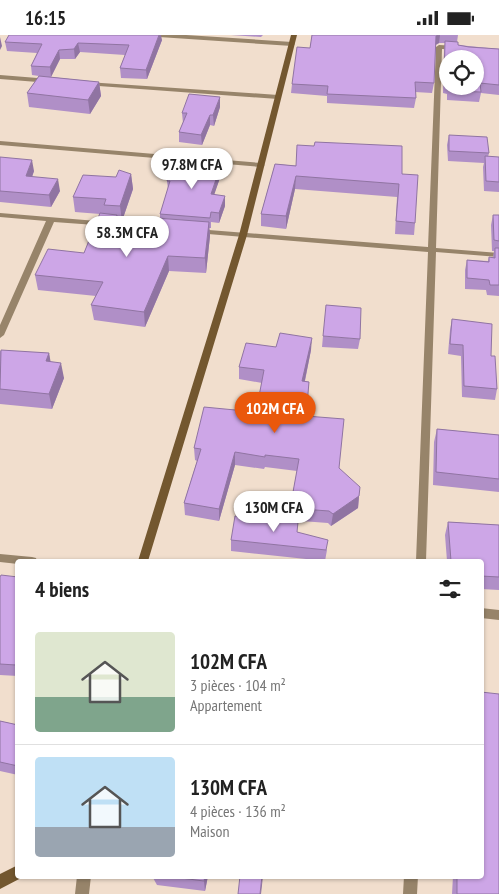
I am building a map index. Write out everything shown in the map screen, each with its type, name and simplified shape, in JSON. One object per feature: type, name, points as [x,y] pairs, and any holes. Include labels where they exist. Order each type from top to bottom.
[{"type":"street","points":[[145,559],[243,235],[293,40],[159,35]]},
{"type":"street","points":[[421,559],[439,47],[465,48]]},
{"type":"street","points":[[0,77],[60,82]]},
{"type":"street","points":[[80,83],[278,97]]},
{"type":"street","points":[[0,143],[260,165]]},
{"type":"street","points":[[0,215],[118,224]]},
{"type":"street","points":[[0,335],[51,219]]},
{"type":"street","points":[[185,230],[499,255]]},
{"type":"street","points":[[0,558],[15,559]]},
{"type":"street","points":[[484,613],[499,615]]},
{"type":"street","points":[[0,882],[15,874]]},
{"type":"street","points":[[82,894],[84,879]]},
{"type":"street","points":[[410,894],[411,879]]},
{"type":"building","points":[[9,35],[159,35],[146,70],[120,68],[129,45],[78,43],[74,49],[59,50],[50,67],[31,66],[42,44],[5,42]]},
{"type":"building","points":[[312,35],[439,35],[436,36],[434,83],[415,82],[416,98],[327,94],[328,86],[292,84],[297,47],[310,48]]},
{"type":"building","points":[[445,41],[458,42],[458,45],[469,47],[499,49],[499,85],[484,83],[484,50],[445,50]]},
{"type":"building","points":[[39,76],[99,82],[88,100],[27,93]]},
{"type":"building","points":[[189,94],[220,97],[213,115],[210,115],[201,135],[179,132],[187,113],[182,113]]},
{"type":"building","points":[[449,135],[487,137],[489,153],[449,151]]},
{"type":"building","points":[[315,142],[402,146],[402,174],[418,175],[415,223],[396,221],[399,184],[296,176],[286,216],[261,214],[275,164],[296,166],[297,145],[314,146]]},
{"type":"building","points":[[485,156],[499,157],[499,182],[486,181]]},
{"type":"building","points":[[0,157],[32,160],[26,176],[58,179],[49,195],[0,191]]},
{"type":"building","points":[[175,160],[221,165],[211,194],[225,196],[219,213],[211,212],[210,218],[160,214],[170,181],[167,181]]},
{"type":"building","points":[[119,170],[131,174],[120,206],[104,205],[106,199],[73,197],[83,175],[116,177]]},
{"type":"building","points":[[100,213],[117,215],[115,222],[154,225],[156,218],[209,222],[205,258],[168,256],[144,312],[91,305],[103,282],[35,275],[48,249],[84,253]]},
{"type":"building","points":[[493,215],[499,215],[499,241],[494,240]]},
{"type":"building","points":[[495,248],[499,248],[499,285],[490,285],[489,280],[467,278],[467,260],[489,262],[489,257],[495,258]]},
{"type":"building","points":[[326,305],[361,308],[360,339],[323,336]]},
{"type":"building","points":[[452,319],[492,324],[491,356],[495,356],[497,389],[464,386],[463,345],[450,344]]},
{"type":"building","points":[[280,333],[312,338],[302,381],[309,382],[306,416],[344,419],[339,468],[360,487],[359,496],[333,514],[329,511],[288,508],[299,459],[265,455],[265,457],[235,452],[219,509],[184,503],[201,449],[194,448],[204,407],[256,412],[264,370],[239,367],[246,343],[276,347]]},
{"type":"building","points":[[1,350],[49,353],[46,361],[61,363],[49,394],[0,389]]},
{"type":"building","points":[[437,429],[499,435],[499,479],[436,472]]},
{"type":"building","points":[[235,516],[298,522],[297,532],[328,540],[326,550],[231,540]]},
{"type":"building","points":[[448,522],[499,525],[499,577],[484,576],[484,559],[451,559]]},
{"type":"building","points":[[1,575],[15,577],[15,665],[0,664]]},
{"type":"building","points":[[484,692],[499,694],[499,894],[457,894],[457,879],[484,879]]},
{"type":"building","points":[[0,721],[15,724],[15,765],[0,762]]},
{"type":"building","points":[[188,879],[204,879],[204,881]]},
{"type":"building","points":[[240,879],[262,879],[260,894],[238,894]]}]
